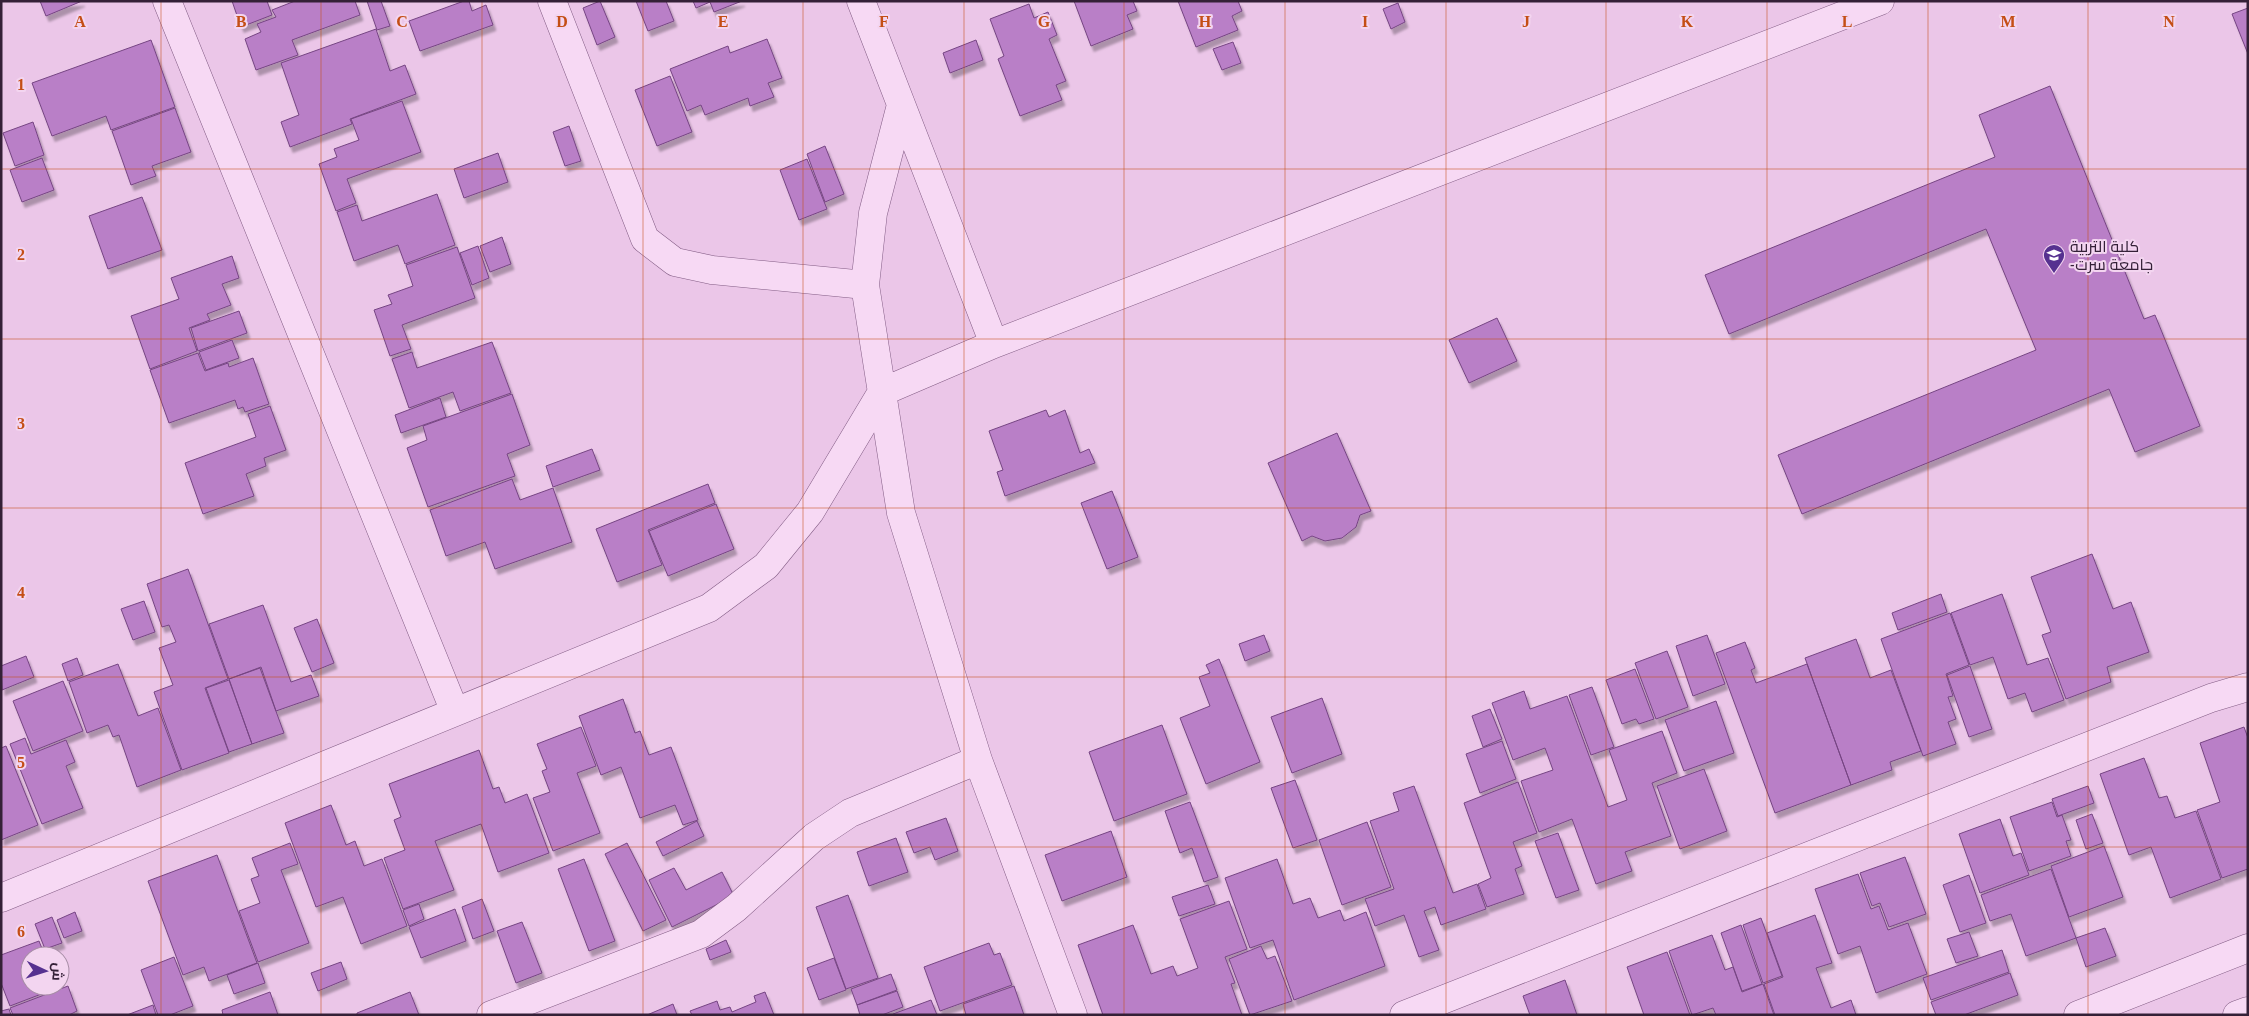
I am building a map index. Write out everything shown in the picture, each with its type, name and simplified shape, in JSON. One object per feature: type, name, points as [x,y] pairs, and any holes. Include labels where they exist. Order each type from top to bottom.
[{"type":"street","points":[[167,1],[455,712]]},
{"type":"street","points":[[552,1],[645,239],[675,262],[712,270],[865,285]]},
{"type":"street","points":[[861,1],[994,344]]},
{"type":"street","points":[[1,898],[709,608],[766,566],[810,512],[882,392],[994,344],[1880,1]]},
{"type":"street","points":[[901,105],[873,213],[865,285],[901,513],[978,760],[1073,1015]]},
{"type":"street","points":[[1404,1015],[2210,698],[2248,687]]},
{"type":"street","points":[[491,1015],[701,934],[736,908],[814,837],[850,813],[978,760]]},
{"type":"street","points":[[2078,1015],[2248,948]]},
{"type":"street","points":[[2237,1015],[2248,1011]]},
{"type":"building","points":[[40,1],[82,1],[46,16]]},
{"type":"building","points":[[232,1],[267,1],[272,15],[241,27]]},
{"type":"building","points":[[295,1],[355,1],[360,15],[292,40],[298,55],[256,70],[245,39],[261,32],[257,24],[276,17],[272,10]]},
{"type":"building","points":[[367,1],[381,1],[390,26],[377,30]]},
{"type":"building","points":[[464,1],[469,1],[472,11],[486,5],[493,25],[420,51],[409,21]]},
{"type":"building","points":[[600,1],[615,37],[597,45],[583,8]]},
{"type":"building","points":[[636,1],[666,1],[674,21],[648,31]]},
{"type":"building","points":[[693,1],[742,1],[714,12],[710,2],[696,8]]},
{"type":"building","points":[[1074,1],[1133,1],[1137,11],[1127,15],[1133,29],[1091,46]]},
{"type":"building","points":[[1178,1],[1238,1],[1242,11],[1232,16],[1238,30],[1196,47]]},
{"type":"building","points":[[1398,3],[1405,22],[1391,29],[1383,9]]},
{"type":"building","points":[[1029,4],[1034,18],[1048,12],[1057,35],[1049,39],[1066,81],[1056,85],[1062,100],[1020,116],[998,59],[1004,56],[990,19]]},
{"type":"building","points":[[2248,8],[2248,54],[2232,14]]},
{"type":"building","points":[[376,29],[390,71],[405,65],[416,94],[350,119],[352,124],[290,147],[281,122],[299,115],[281,63]]},
{"type":"building","points":[[767,39],[782,78],[768,83],[774,97],[750,106],[748,98],[705,115],[701,105],[687,111],[670,69],[728,46],[730,53]]},
{"type":"building","points":[[151,40],[175,107],[111,130],[106,116],[52,136],[32,83]]},
{"type":"building","points":[[976,40],[983,60],[950,73],[943,53]]},
{"type":"building","points":[[1233,42],[1241,63],[1222,70],[1213,49]]},
{"type":"building","points":[[670,76],[692,132],[657,146],[635,90]]},
{"type":"building","points":[[2050,86],[2144,319],[2155,315],[2200,426],[2135,452],[2109,389],[1802,514],[1778,455],[2036,350],[1986,229],[1729,334],[1705,275],[1995,157],[1979,115]]},
{"type":"building","points":[[402,101],[421,152],[347,179],[356,203],[336,211],[319,164],[337,157],[334,149],[359,140],[351,119]]},
{"type":"building","points":[[175,108],[191,152],[152,166],[156,176],[131,185],[112,131]]},
{"type":"building","points":[[33,122],[44,155],[15,166],[3,133]]},
{"type":"building","points":[[569,126],[581,161],[565,166],[553,132]]},
{"type":"building","points":[[825,146],[844,194],[825,202],[807,154]]},
{"type":"building","points":[[498,153],[508,182],[464,198],[454,169]]},
{"type":"building","points":[[42,158],[54,190],[22,202],[10,170]]},
{"type":"building","points":[[807,159],[827,209],[799,220],[780,170]]},
{"type":"building","points":[[437,194],[455,245],[405,264],[398,245],[354,261],[337,212],[357,205],[362,221]]},
{"type":"building","points":[[142,197],[162,250],[108,269],[89,216]]},
{"type":"building","points":[[502,237],[511,264],[490,272],[480,246]]},
{"type":"building","points":[[478,246],[489,278],[472,285],[460,253]]},
{"type":"building","points":[[457,247],[475,298],[402,325],[411,349],[390,356],[374,310],[392,304],[388,295],[413,286],[406,265]]},
{"type":"building","points":[[232,256],[239,278],[222,284],[231,305],[207,314],[210,320],[189,328],[197,351],[150,369],[131,316],[179,299],[171,278]]},
{"type":"building","points":[[239,311],[247,333],[198,351],[191,328]]},
{"type":"building","points":[[1497,318],[1517,361],[1469,383],[1449,340]]},
{"type":"building","points":[[232,340],[239,358],[206,370],[199,352]]},
{"type":"building","points":[[492,342],[511,393],[460,411],[453,392],[409,408],[392,359],[412,352],[417,368]]},
{"type":"building","points":[[198,353],[205,371],[228,363],[229,367],[253,358],[269,404],[245,412],[243,407],[238,409],[235,400],[169,423],[150,370]]},
{"type":"building","points":[[512,394],[530,445],[507,454],[515,476],[428,507],[407,448],[427,440],[423,426]]},
{"type":"building","points":[[440,398],[446,417],[401,433],[395,415]]},
{"type":"building","points":[[270,406],[286,450],[264,458],[266,466],[246,474],[254,496],[203,514],[185,463],[256,437],[248,414]]},
{"type":"building","points":[[1046,410],[1049,417],[1065,410],[1080,453],[1089,449],[1095,463],[1005,496],[997,472],[1003,470],[989,431]]},
{"type":"building","points":[[1337,433],[1371,511],[1360,515],[1356,527],[1342,538],[1325,541],[1312,536],[1302,541],[1268,463]]},
{"type":"building","points":[[592,449],[600,470],[553,487],[546,466]]},
{"type":"building","points":[[512,479],[520,500],[553,488],[572,542],[495,569],[485,542],[446,556],[430,510]]},
{"type":"building","points":[[708,484],[715,503],[648,530],[662,565],[617,582],[596,529]]},
{"type":"building","points":[[1112,491],[1138,557],[1107,569],[1081,503]]},
{"type":"building","points":[[716,504],[734,549],[668,576],[649,531]]},
{"type":"building","points":[[2092,554],[2113,609],[2131,602],[2149,652],[2107,667],[2111,682],[2066,699],[2042,635],[2051,632],[2031,577]]},
{"type":"building","points":[[188,569],[228,679],[205,688],[229,753],[182,770],[154,692],[173,685],[159,648],[176,642],[169,625],[162,627],[147,584]]},
{"type":"building","points":[[1941,594],[1947,612],[1898,630],[1892,613]]},
{"type":"building","points":[[2002,594],[2027,665],[2048,658],[2064,700],[2032,712],[2025,693],[2008,699],[1993,657],[1970,665],[1951,613]]},
{"type":"building","points":[[144,601],[155,632],[133,640],[121,609]]},
{"type":"building","points":[[263,605],[291,682],[311,675],[319,696],[276,711],[261,667],[229,679],[209,624]]},
{"type":"building","points":[[1950,613],[1969,665],[1946,674],[1953,696],[1948,697],[1956,719],[1948,722],[1956,744],[1923,756],[1881,639]]},
{"type":"building","points":[[317,619],[334,663],[312,672],[294,628]]},
{"type":"building","points":[[1264,635],[1270,651],[1245,661],[1239,644]]},
{"type":"building","points":[[1707,635],[1725,684],[1693,696],[1676,646]]},
{"type":"building","points":[[1856,639],[1870,678],[1891,670],[1921,751],[1890,762],[1892,770],[1851,785],[1805,658]]},
{"type":"building","points":[[1745,642],[1755,668],[1751,670],[1756,683],[1807,664],[1851,785],[1775,813],[1716,653]]},
{"type":"building","points":[[1667,651],[1688,707],[1656,719],[1635,663]]},
{"type":"building","points":[[26,656],[34,677],[2,690],[1,666]]},
{"type":"building","points":[[77,658],[83,675],[68,681],[62,664]]},
{"type":"building","points":[[1219,659],[1260,762],[1206,784],[1180,718],[1210,706],[1199,677],[1210,673],[1206,665]]},
{"type":"building","points":[[118,664],[138,716],[158,708],[181,770],[137,787],[119,735],[113,737],[108,725],[87,733],[69,682]]},
{"type":"building","points":[[1970,666],[1992,729],[1969,737],[1947,675]]},
{"type":"building","points":[[260,668],[284,733],[252,744],[229,679]]},
{"type":"building","points":[[1635,669],[1654,719],[1639,724],[1636,719],[1622,724],[1606,680]]},
{"type":"building","points":[[229,680],[252,744],[229,752],[206,688]]},
{"type":"building","points":[[63,681],[83,731],[33,751],[13,701]]},
{"type":"building","points":[[1592,687],[1614,747],[1591,755],[1569,695]]},
{"type":"building","points":[[1524,691],[1530,709],[1567,696],[1608,807],[1627,800],[1609,750],[1662,731],[1677,773],[1652,783],[1671,836],[1625,852],[1632,871],[1596,884],[1572,819],[1539,832],[1521,781],[1553,770],[1545,748],[1513,760],[1492,703]]},
{"type":"building","points":[[1322,698],[1342,754],[1292,773],[1271,717]]},
{"type":"building","points":[[623,699],[635,733],[640,731],[649,755],[671,747],[698,820],[683,825],[675,805],[640,818],[621,767],[601,775],[579,716]]},
{"type":"building","points":[[1716,701],[1734,753],[1684,771],[1665,720]]},
{"type":"building","points":[[1490,709],[1502,739],[1483,747],[1472,716]]},
{"type":"building","points":[[1162,725],[1187,794],[1114,821],[1089,752]]},
{"type":"building","points":[[581,727],[596,766],[577,773],[600,833],[553,851],[533,798],[550,792],[542,771],[547,769],[537,744]]},
{"type":"building","points":[[2244,727],[2248,738],[2248,869],[2222,878],[2197,810],[2220,802],[2200,743]]},
{"type":"building","points":[[25,738],[31,754],[66,740],[75,762],[66,766],[83,808],[42,824],[10,744]]},
{"type":"building","points":[[1502,741],[1516,779],[1480,793],[1466,754]]},
{"type":"building","points":[[6,746],[38,825],[1,840],[1,748]]},
{"type":"building","points":[[479,750],[493,789],[499,787],[505,803],[527,794],[549,853],[498,872],[481,824],[435,841],[454,890],[403,909],[384,858],[405,850],[394,820],[401,817],[389,784]]},
{"type":"building","points":[[2144,758],[2159,798],[2167,796],[2175,818],[2196,811],[2221,879],[2170,898],[2151,847],[2129,855],[2100,774]]},
{"type":"building","points":[[1704,769],[1727,831],[1680,849],[1657,786]]},
{"type":"building","points":[[1295,780],[1317,840],[1293,848],[1271,788]]},
{"type":"building","points":[[1518,782],[1537,833],[1513,842],[1522,866],[1515,869],[1524,894],[1487,907],[1478,884],[1491,878],[1464,803]]},
{"type":"building","points":[[1414,786],[1453,893],[1477,884],[1486,909],[1441,925],[1435,907],[1424,911],[1439,950],[1419,957],[1404,915],[1375,926],[1365,899],[1394,889],[1370,821],[1399,811],[1393,793]]},
{"type":"building","points":[[2088,786],[2094,803],[2058,816],[2052,799]]},
{"type":"building","points":[[1190,802],[1218,877],[1204,882],[1192,848],[1180,853],[1165,811]]},
{"type":"building","points":[[2052,802],[2057,817],[2062,815],[2071,840],[2066,841],[2071,856],[2029,871],[2010,817]]},
{"type":"building","points":[[331,805],[346,845],[355,841],[364,866],[382,859],[407,926],[361,944],[343,897],[316,907],[285,823]]},
{"type":"building","points":[[2092,814],[2103,843],[2086,849],[2076,820]]},
{"type":"building","points":[[946,818],[958,851],[935,860],[930,847],[914,853],[906,832]]},
{"type":"building","points":[[2000,819],[2013,856],[2021,853],[2029,875],[1980,893],[1959,834]]},
{"type":"building","points":[[697,821],[704,836],[663,856],[656,842]]},
{"type":"building","points":[[1367,822],[1391,887],[1342,905],[1319,840]]},
{"type":"building","points":[[1111,831],[1127,877],[1062,901],[1045,855]]},
{"type":"building","points":[[1558,833],[1579,890],[1556,898],[1535,841]]},
{"type":"building","points":[[896,838],[908,872],[869,886],[857,852]]},
{"type":"building","points":[[290,843],[298,864],[281,870],[309,943],[258,962],[239,911],[260,903],[251,879],[259,876],[252,858]]},
{"type":"building","points":[[627,843],[666,920],[643,931],[605,854]]},
{"type":"building","points":[[2104,846],[2123,897],[2069,917],[2051,866]]},
{"type":"building","points":[[217,855],[257,963],[209,981],[204,967],[183,975],[148,881]]},
{"type":"building","points":[[1905,857],[1926,914],[1889,927],[1880,903],[1872,906],[1860,873]]},
{"type":"building","points":[[584,859],[615,941],[589,951],[558,869]]},
{"type":"building","points":[[1277,859],[1293,904],[1310,898],[1318,918],[1340,910],[1344,921],[1366,912],[1385,966],[1294,1000],[1273,940],[1250,948],[1225,878]]},
{"type":"building","points":[[674,868],[686,890],[722,872],[734,896],[672,927],[649,880]]},
{"type":"building","points":[[2051,869],[2076,938],[2026,956],[2011,914],[1990,921],[1981,895]]},
{"type":"building","points":[[1858,874],[1871,909],[1879,906],[1888,930],[1908,923],[1927,974],[1876,993],[1860,946],[1838,954],[1815,889]]},
{"type":"building","points":[[1969,875],[1986,923],[1960,932],[1943,885]]},
{"type":"building","points":[[1208,885],[1215,904],[1179,916],[1172,897]]},
{"type":"building","points":[[848,895],[878,978],[846,989],[816,907]]},
{"type":"building","points":[[482,899],[494,931],[473,939],[462,907]]},
{"type":"building","points":[[1229,901],[1247,949],[1225,957],[1235,983],[1231,984],[1242,1015],[1103,1015],[1078,945],[1133,925],[1151,974],[1173,966],[1177,976],[1198,968],[1180,919]]},
{"type":"building","points":[[419,904],[424,919],[409,926],[403,910]]},
{"type":"building","points":[[455,909],[466,941],[421,958],[409,927]]},
{"type":"building","points":[[75,912],[82,931],[64,938],[57,920]]},
{"type":"building","points":[[1815,915],[1832,963],[1816,968],[1831,1008],[1851,1000],[1856,1015],[1775,1015],[1764,984],[1783,977],[1767,933]]},
{"type":"building","points":[[52,917],[62,943],[54,946],[44,946],[35,924]]},
{"type":"building","points":[[1761,918],[1782,976],[1763,983],[1743,925]]},
{"type":"building","points":[[522,922],[542,973],[516,983],[497,931]]},
{"type":"building","points":[[1741,925],[1762,984],[1742,991],[1721,933]]},
{"type":"building","points":[[2105,928],[2116,956],[2086,967],[2076,938]]},
{"type":"building","points":[[1969,932],[1978,956],[1956,963],[1947,939]]},
{"type":"building","points":[[1712,935],[1725,970],[1733,967],[1742,992],[1763,984],[1774,1015],[1716,1015],[1713,1008],[1692,1015],[1669,951]]},
{"type":"building","points":[[726,940],[731,952],[710,960],[706,949]]},
{"type":"building","points":[[39,941],[41,946],[25,946]]},
{"type":"building","points":[[989,943],[994,955],[1000,953],[1012,985],[940,1011],[924,967]]},
{"type":"building","points":[[1261,946],[1267,959],[1275,956],[1292,1001],[1250,1015],[1229,959]]},
{"type":"building","points":[[20,948],[20,996],[36,996],[10,1006],[1,983],[1,955]]},
{"type":"building","points":[[2002,950],[2009,972],[1931,1000],[1923,978]]},
{"type":"building","points":[[1667,952],[1690,1015],[1644,1015],[1627,967]]},
{"type":"building","points":[[174,957],[193,1006],[170,1015],[158,1015],[141,970]]},
{"type":"building","points":[[834,958],[846,990],[819,1000],[807,968]]},
{"type":"building","points":[[341,962],[347,979],[318,991],[311,973]]},
{"type":"building","points":[[258,963],[265,983],[234,994],[227,975]]},
{"type":"building","points":[[2010,973],[2018,995],[1964,1015],[1936,1015],[1931,1002]]},
{"type":"building","points":[[891,974],[897,990],[857,1005],[851,989]]},
{"type":"building","points":[[1565,980],[1577,1015],[1530,1015],[1523,996]]},
{"type":"building","points":[[1014,986],[1024,1015],[966,1015],[963,1004]]},
{"type":"building","points":[[897,991],[903,1007],[882,1015],[860,1015],[857,1005]]},
{"type":"building","points":[[70,992],[77,1011],[69,1015],[13,1015],[10,1008],[42,996],[70,996]]},
{"type":"building","points":[[270,992],[278,1015],[223,1015],[222,1010]]},
{"type":"building","points":[[410,992],[419,1015],[357,1015],[357,1013]]},
{"type":"building","points":[[765,992],[774,1015],[692,1015],[690,1011],[717,1001],[720,1010],[730,1007],[732,1012],[756,1002],[754,996]]},
{"type":"building","points":[[931,1000],[937,1015],[893,1014]]},
{"type":"building","points":[[673,1004],[677,1015],[647,1015]]},
{"type":"building","points":[[153,1005],[156,1015],[127,1015]]},
{"type":"building","points":[[9,1009],[11,1015],[1,1015],[1,1011]]},
{"type":"place","name":"كلية التربية -جامعة سرت","points":[[2054,274]]}]
